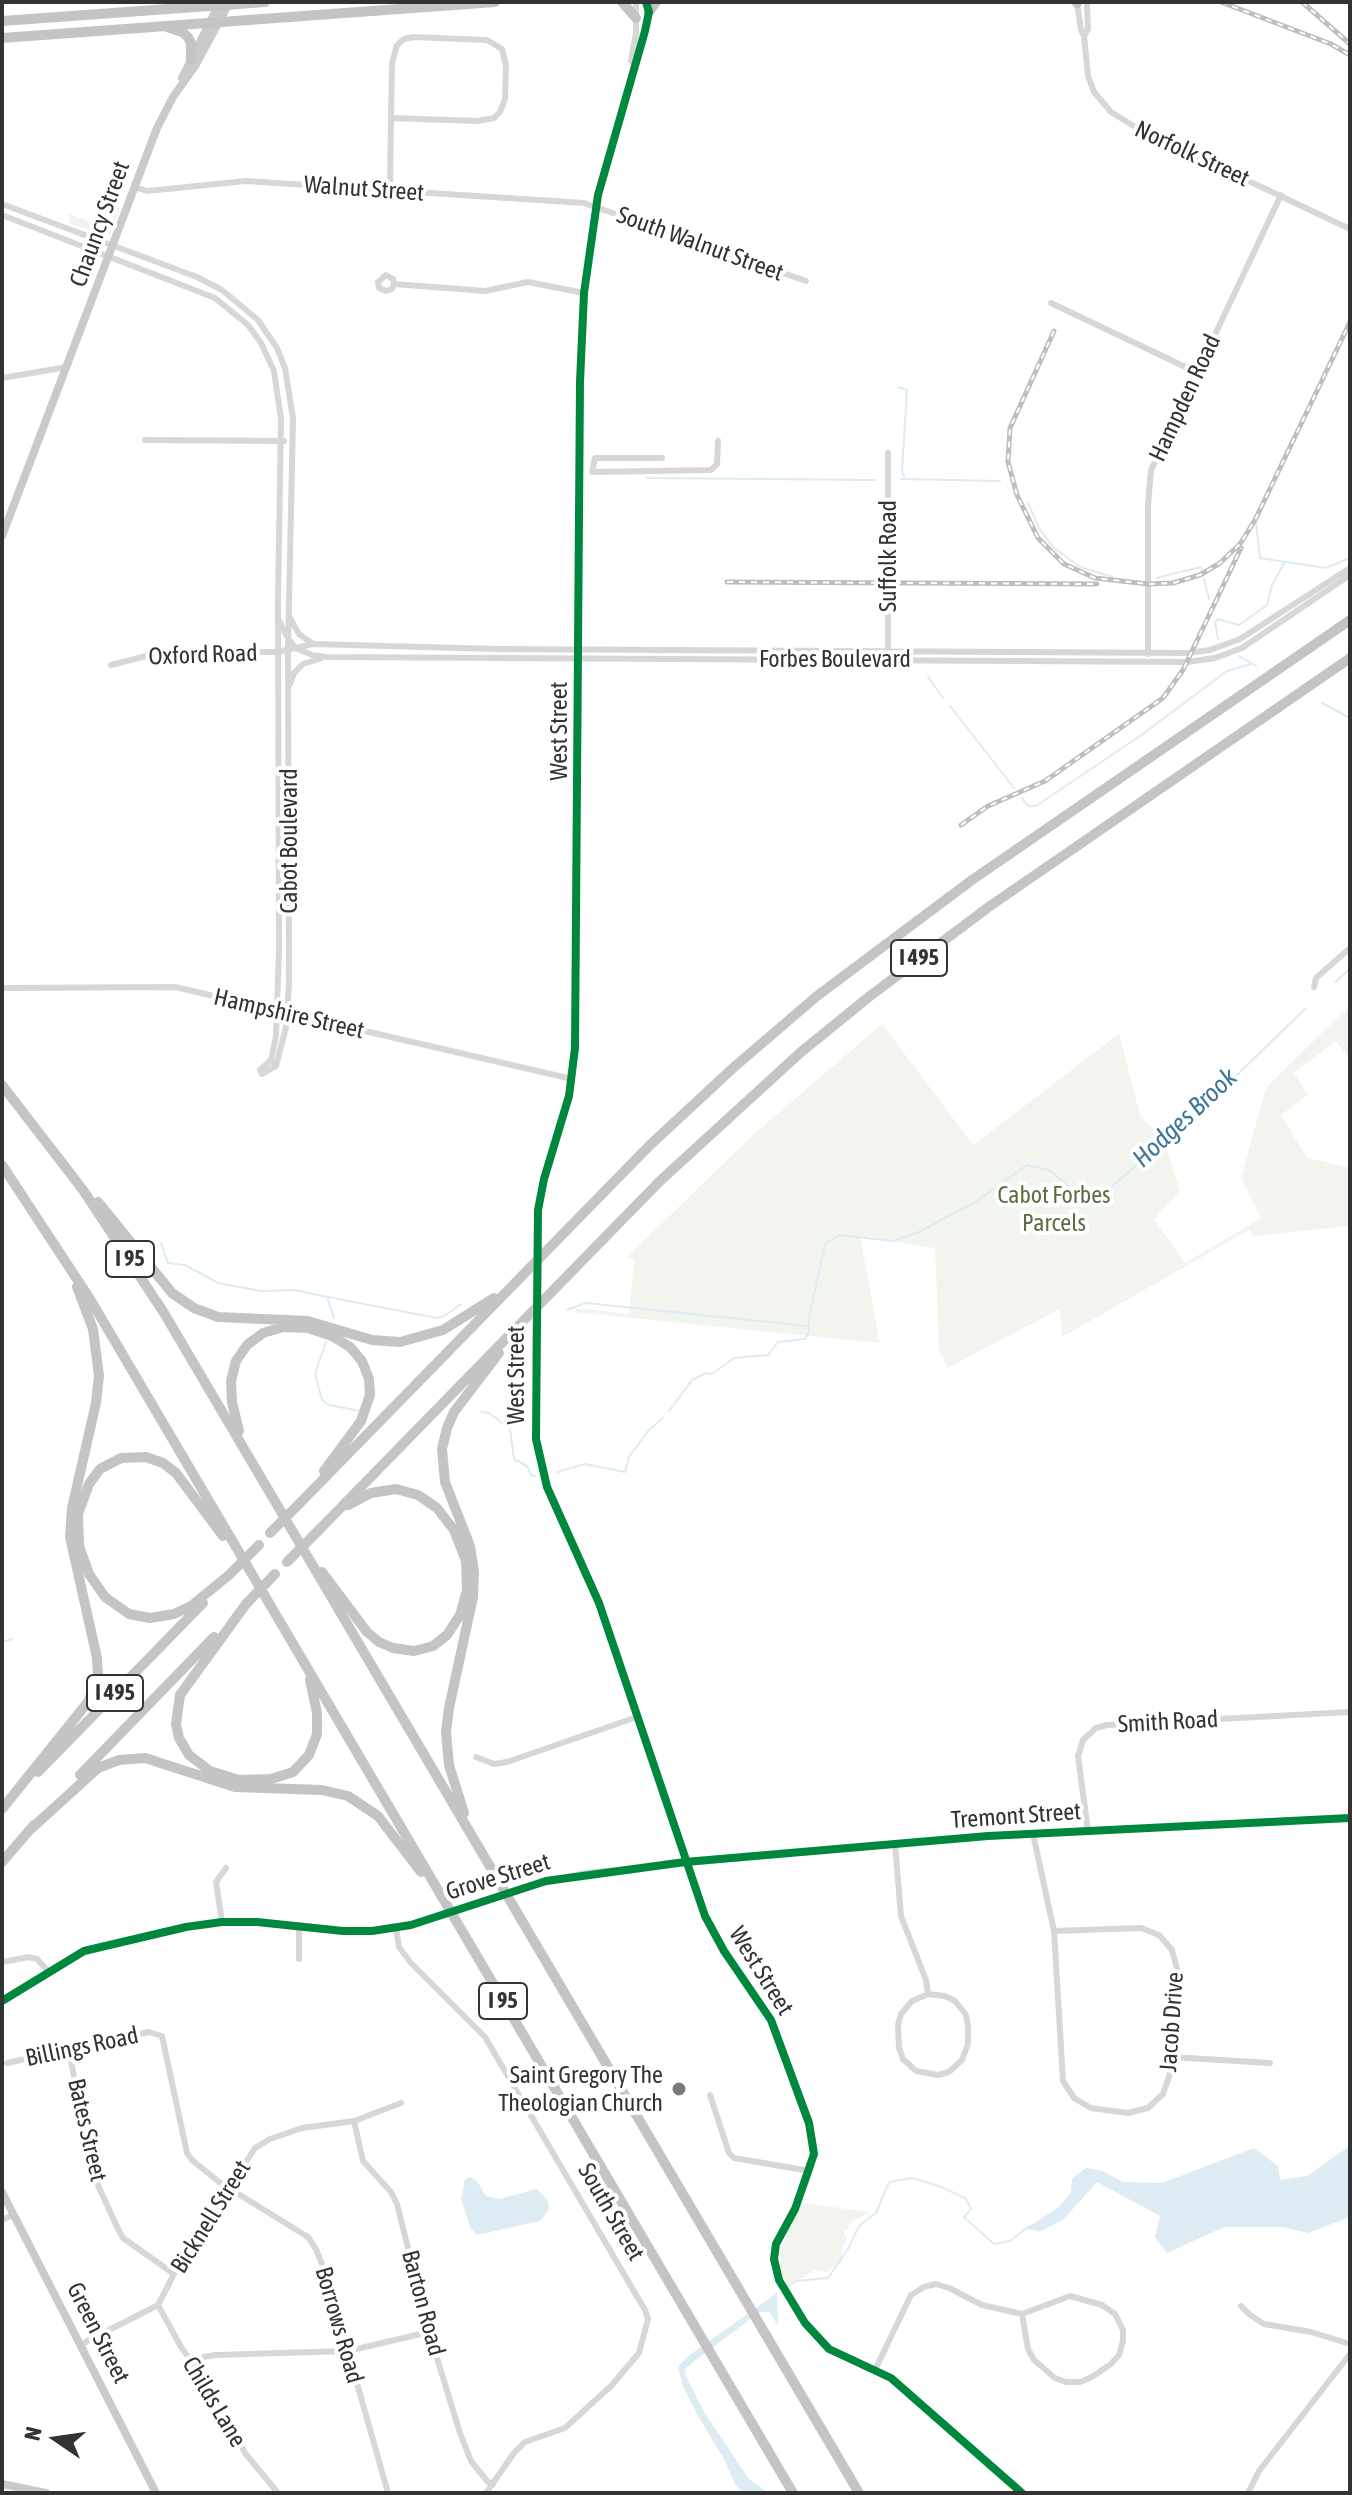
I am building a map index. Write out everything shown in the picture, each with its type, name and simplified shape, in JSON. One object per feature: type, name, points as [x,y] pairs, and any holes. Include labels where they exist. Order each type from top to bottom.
[{"type":"highway","points":[[2,21],[265,2]]},
{"type":"highway","points":[[2,38],[215,20],[495,2]]},
{"type":"highway","points":[[622,2],[636,18]]},
{"type":"highway","points":[[648,7],[656,2]]},
{"type":"highway","points":[[161,25],[185,34],[191,43],[191,59]]},
{"type":"highway","name":"I 495","points":[[2,1810],[677,1120],[817,996],[972,880],[1350,620]]},
{"type":"highway","name":"I 495","points":[[2,1862],[246,1604],[532,1311],[701,1141],[757,1090],[870,996],[990,906],[1350,658]]},
{"type":"highway","name":"I 95","points":[[2,1085],[72,1174],[150,1289],[859,2493]]},
{"type":"highway","name":"I 95","points":[[2,1165],[90,1299],[793,2493]]},
{"type":"highway","points":[[72,1174],[111,1216],[172,1293],[189,1306],[213,1316],[304,1320],[372,1340],[404,1341],[452,1326],[512,1286]]},
{"type":"highway","points":[[2,1810],[86,1705],[98,1677],[97,1658],[72,1550],[70,1527],[96,1399],[98,1356],[84,1303],[46,1229]]},
{"type":"highway","points":[[470,1832],[451,1774],[446,1737],[449,1708],[474,1592],[474,1572],[470,1546],[445,1482],[442,1449],[456,1408],[532,1311]]},
{"type":"highway","points":[[242,1445],[232,1402],[231,1377],[240,1354],[253,1339],[277,1328],[304,1327],[328,1334],[353,1350],[369,1379],[367,1410],[299,1504]]},
{"type":"highway","points":[[229,1575],[191,1606],[170,1616],[143,1618],[116,1606],[91,1578],[79,1546],[79,1510],[94,1475],[124,1457],[146,1457],[166,1465],[181,1478],[242,1558]]},
{"type":"highway","points":[[308,1558],[332,1583],[365,1630],[389,1647],[410,1651],[433,1646],[452,1630],[461,1612],[467,1582],[462,1548],[446,1517],[424,1498],[400,1489],[371,1493],[343,1508],[316,1533]]},
{"type":"highway","points":[[246,1604],[180,1695],[177,1727],[183,1746],[191,1757],[213,1772],[243,1780],[275,1779],[298,1768],[312,1749],[318,1726],[306,1666]]},
{"type":"highway","points":[[32,1828],[91,1773],[106,1764],[128,1758],[162,1761],[235,1787],[329,1791],[358,1801],[378,1816],[445,1903]]},
{"type":"main road","name":"Chauncy Street","points":[[3,533],[154,135],[191,59],[224,4]]},
{"type":"main road","name":"Chauncy Street","points":[[173,97],[195,66],[215,20]]},
{"type":"main road","name":"Green Street","points":[[2,2192],[156,2493]]},
{"type":"main road","points":[[2,2484],[46,2493]]},
{"type":"street","name":"West Street","points":[[628,84],[636,2]]},
{"type":"street","name":"Norfolk Street","points":[[1080,2],[1088,76],[1094,92],[1111,112],[1137,128],[1350,229]]},
{"type":"street","name":"West Street","points":[[648,7],[595,206],[584,293],[580,382],[576,1026],[572,1079],[543,1184],[537,1223],[536,1439],[554,1506],[599,1603],[685,1862],[713,1931],[763,2005],[780,2041],[813,2139],[810,2171],[795,2209],[776,2244],[775,2268],[780,2283],[815,2337],[829,2349],[875,2370],[904,2389],[1022,2493]]},
{"type":"street","points":[[390,190],[391,118],[393,58],[401,42],[413,37],[483,40],[495,43],[502,49],[506,66],[505,99],[494,118],[478,121],[391,118]]},
{"type":"street","name":"Walnut Street","points":[[134,187],[152,191],[246,181],[546,200],[595,206]]},
{"type":"street","name":"Hampden Road","points":[[1148,662],[1148,505],[1151,470],[1281,195]]},
{"type":"street","points":[[2,204],[211,284],[231,295],[254,315],[277,348],[286,371],[292,406],[288,639]]},
{"type":"street","name":"South Walnut Street","points":[[595,206],[806,281]]},
{"type":"street","points":[[2,215],[215,298],[248,325],[261,343],[274,371],[280,400],[278,618],[292,649]]},
{"type":"street","points":[[394,284],[485,291],[528,282],[584,293]]},
{"type":"street","points":[[1051,303],[1196,372]]},
{"type":"street","points":[[2,378],[67,367]]},
{"type":"street","points":[[145,440],[292,441]]},
{"type":"street","points":[[580,472],[711,470],[718,461],[718,441]]},
{"type":"street","name":"Suffolk Road","points":[[888,453],[888,660]]},
{"type":"street","points":[[592,472],[595,458],[662,458]]},
{"type":"street","name":"Forbes Boulevard","points":[[292,649],[327,657],[888,650],[1188,653],[1210,650],[1240,639],[1350,568]]},
{"type":"street","name":"Forbes Boulevard","points":[[292,649],[313,644],[888,660],[1188,662],[1215,658],[1242,648],[1350,575]]},
{"type":"street","points":[[289,614],[299,634],[313,644]]},
{"type":"street","name":"Cabot Boulevard","points":[[278,618],[280,866],[278,1011],[273,1063],[288,1013],[288,687],[292,649]]},
{"type":"street","name":"Oxford Road","points":[[111,665],[162,652],[278,652],[292,649]]},
{"type":"street","points":[[1188,653],[1188,662]]},
{"type":"street","points":[[288,687],[294,673],[303,664],[327,657]]},
{"type":"street","points":[[1314,987],[1316,978],[1350,948]]},
{"type":"street","name":"Hampshire Street","points":[[2,988],[175,987],[572,1079]]},
{"type":"street","name":"Smith Road","points":[[1088,1831],[1078,1756],[1083,1740],[1096,1728],[1350,1712]]},
{"type":"street","points":[[476,1757],[494,1764],[507,1762],[637,1717]]},
{"type":"street","name":"Tremont Street","points":[[685,1862],[1033,1834],[1350,1818]]},
{"type":"street","name":"Jacob Drive","points":[[1033,1834],[1054,1931],[1060,2072],[1070,2094],[1082,2104],[1127,2113],[1143,2110],[1156,2102],[1166,2089],[1177,1969],[1174,1954],[1155,1933],[1141,1928],[1054,1931]]},
{"type":"street","points":[[895,1844],[901,1916],[926,1980],[928,1994]]},
{"type":"street","name":"Grove Street","points":[[2,2001],[84,1951],[186,1927],[222,1922],[343,1931],[396,1928],[565,1877],[685,1862]]},
{"type":"street","points":[[222,1922],[216,1882],[226,1868]]},
{"type":"street","points":[[299,1926],[299,1959]]},
{"type":"street","name":"South Street","points":[[396,1928],[399,1947],[411,1963],[485,2037],[648,2319],[639,2353],[612,2385],[565,2428],[525,2442],[486,2493]]},
{"type":"street","points":[[2,1962],[29,1957],[37,1959],[48,1971]]},
{"type":"street","points":[[928,1994],[939,1994],[955,2001],[966,2015],[968,2027],[967,2049],[962,2060],[949,2072],[938,2075],[911,2068],[903,2059],[898,2042],[899,2020],[904,2009],[917,1997],[928,1994]]},
{"type":"street","name":"Billings Road","points":[[7,2063],[149,2032],[157,2033]]},
{"type":"street","name":"Borrows Road","points":[[157,2033],[162,2036],[187,2153],[192,2160],[229,2188],[308,2237],[316,2249],[327,2277],[388,2493]]},
{"type":"street","name":"Bates Street","points":[[69,2050],[92,2172],[112,2216],[123,2238],[174,2274]]},
{"type":"street","points":[[1171,2057],[1270,2063]]},
{"type":"street","points":[[710,2095],[729,2153],[734,2158],[810,2171]]},
{"type":"street","name":"Bicknell Street","points":[[158,2305],[174,2274],[255,2148],[302,2128],[354,2121],[401,2103]]},
{"type":"street","name":"Barton Road","points":[[354,2121],[363,2161],[391,2192],[397,2204],[429,2332],[471,2461],[493,2484]]},
{"type":"street","points":[[2,2220],[13,2215]]},
{"type":"street","points":[[875,2370],[911,2295],[936,2284],[982,2305],[1022,2314],[1070,2296],[1102,2305],[1115,2314],[1123,2330],[1119,2355],[1111,2364],[1080,2382],[1055,2378],[1034,2360],[1028,2349],[1022,2314]]},
{"type":"street","points":[[82,2344],[158,2305]]},
{"type":"street","name":"Childs Lane","points":[[158,2305],[245,2453],[278,2493]]},
{"type":"street","points":[[1241,2306],[1264,2324],[1311,2332],[1350,2344]]},
{"type":"street","points":[[194,2362],[216,2355],[348,2351],[429,2332]]},
{"type":"street","points":[[1248,2493],[1259,2471],[1350,2354]]},
{"type":"green space","points":[[114,207],[120,208],[110,236],[70,224],[68,214],[104,226]]},
{"type":"green space","name":"Cabot Forbes Parcels","points":[[1350,1005],[1350,1061],[1336,1041],[1294,1073],[1308,1095],[1281,1115],[1307,1158],[1347,1167],[1350,1165],[1350,1226],[1253,1236],[1249,1230],[1062,1337],[1060,1309],[947,1368],[939,1349],[935,1248],[860,1236],[880,1343],[574,1312],[577,1308],[629,1314],[634,1259],[627,1257],[753,1135],[882,1024],[973,1145],[1119,1034],[1140,1115],[1164,1141],[1180,1191],[1154,1219],[1185,1263],[1261,1218],[1241,1178],[1266,1088]]},
{"type":"green space","points":[[802,2203],[870,2212],[852,2221],[843,2231],[847,2239],[842,2249],[841,2264],[828,2272],[813,2270],[787,2284],[780,2270],[780,2252]]},
{"type":"shaded area","points":[[1350,2146],[1350,2217],[1308,2233],[1283,2227],[1224,2227],[1167,2253],[1155,2237],[1160,2216],[1097,2182],[1063,2220],[1041,2231],[1025,2229],[1059,2207],[1071,2193],[1072,2178],[1086,2168],[1103,2171],[1123,2182],[1162,2183],[1254,2148],[1278,2166],[1280,2180],[1307,2176]]},
{"type":"shaded area","points":[[470,2177],[477,2181],[486,2196],[499,2199],[537,2189],[548,2201],[549,2210],[540,2221],[477,2235],[471,2229],[461,2199],[465,2179]]},
{"type":"shaded area","points":[[777,2293],[778,2326],[770,2312],[760,2312],[686,2368],[685,2374],[704,2412],[749,2479],[768,2493],[743,2493],[736,2486],[723,2457],[698,2416],[678,2368],[691,2354]]},
{"type":"waterway","points":[[898,387],[907,390],[902,471],[905,479]]},
{"type":"waterway","points":[[647,478],[875,480]]},
{"type":"waterway","points":[[901,479],[1000,481]]},
{"type":"waterway","points":[[1028,503],[1039,528],[1053,547],[1080,567],[1113,577]]},
{"type":"waterway","points":[[1256,522],[1260,558],[1326,568],[1350,558]]},
{"type":"waterway","points":[[1218,639],[1215,622],[1218,619],[1239,625],[1267,605],[1272,585],[1284,563]]},
{"type":"waterway","points":[[1156,578],[1201,567],[1202,571]]},
{"type":"waterway","points":[[1204,579],[1209,599]]},
{"type":"waterway","points":[[1239,656],[1256,666]]},
{"type":"waterway","points":[[1022,798],[1028,806],[1036,806],[1140,736],[1227,671],[1251,664]]},
{"type":"waterway","points":[[928,677],[943,698]]},
{"type":"waterway","points":[[1322,703],[1350,718]]},
{"type":"waterway","points":[[950,706],[1014,788]]},
{"type":"waterway","name":"Hodges Brook","points":[[1335,982],[1350,969]]},
{"type":"waterway","name":"Hodges Brook","points":[[669,1411],[692,1380],[706,1373],[712,1374],[734,1358],[768,1355],[778,1342],[805,1339],[809,1332],[809,1317],[825,1244],[839,1235],[893,1241],[919,1232],[975,1202],[1027,1165],[1049,1170],[1086,1201],[1096,1201],[1236,1076],[1306,1008]]},
{"type":"waterway","name":"Hodges Brook","points":[[161,1243],[168,1263],[185,1265],[218,1283],[261,1291],[295,1290],[327,1297],[334,1318]]},
{"type":"waterway","points":[[328,1297],[437,1318],[461,1304]]},
{"type":"waterway","points":[[567,1310],[586,1303],[807,1326]]},
{"type":"waterway","name":"Hodges Brook","points":[[326,1342],[315,1374],[322,1400],[329,1405],[360,1411]]},
{"type":"waterway","name":"Hodges Brook","points":[[481,1412],[489,1413],[510,1429],[514,1459],[527,1466],[531,1475],[535,1476]]},
{"type":"waterway","name":"Hodges Brook","points":[[557,1472],[585,1464],[625,1472],[629,1457],[649,1430],[663,1418]]},
{"type":"waterway","points":[[2,1642],[12,1639]]},
{"type":"waterway","points":[[787,2287],[796,2281],[828,2278],[859,2226],[876,2213],[889,2182],[912,2178],[965,2198],[971,2209],[964,2217],[994,2244],[1010,2241],[1028,2227]]},
{"type":"railway","points":[[1221,2],[1331,44],[1350,55]]},
{"type":"railway","points":[[1302,2],[1350,44]]},
{"type":"railway","points":[[1054,331],[1010,428],[1008,462],[1017,495],[1038,538],[1064,564],[1095,578],[1148,584],[1173,583],[1200,575],[1220,563],[1240,544],[1255,520],[1350,322]]},
{"type":"railway","points":[[961,825],[988,806],[1045,781],[1163,698],[1183,670],[1241,548]]},
{"type":"railway","points":[[727,582],[1097,584]]},
{"type":"cycle path","points":[[646,2],[649,12],[645,31],[598,195],[584,293],[580,382],[575,1048],[569,1096],[538,1210],[536,1439],[547,1487],[599,1603],[705,1916],[724,1951],[771,2020],[809,2123],[814,2154],[795,2209],[776,2244],[774,2259],[779,2280],[805,2323],[829,2349],[891,2378],[1022,2493]]},
{"type":"cycle path","points":[[2,2001],[84,1951],[186,1927],[222,1922],[372,1931],[411,1925],[546,1881],[685,1862],[988,1836],[1350,1818]]},
{"type":"place","name":"Saint Gregory The Theologian Church","points":[[679,2089]]}]
